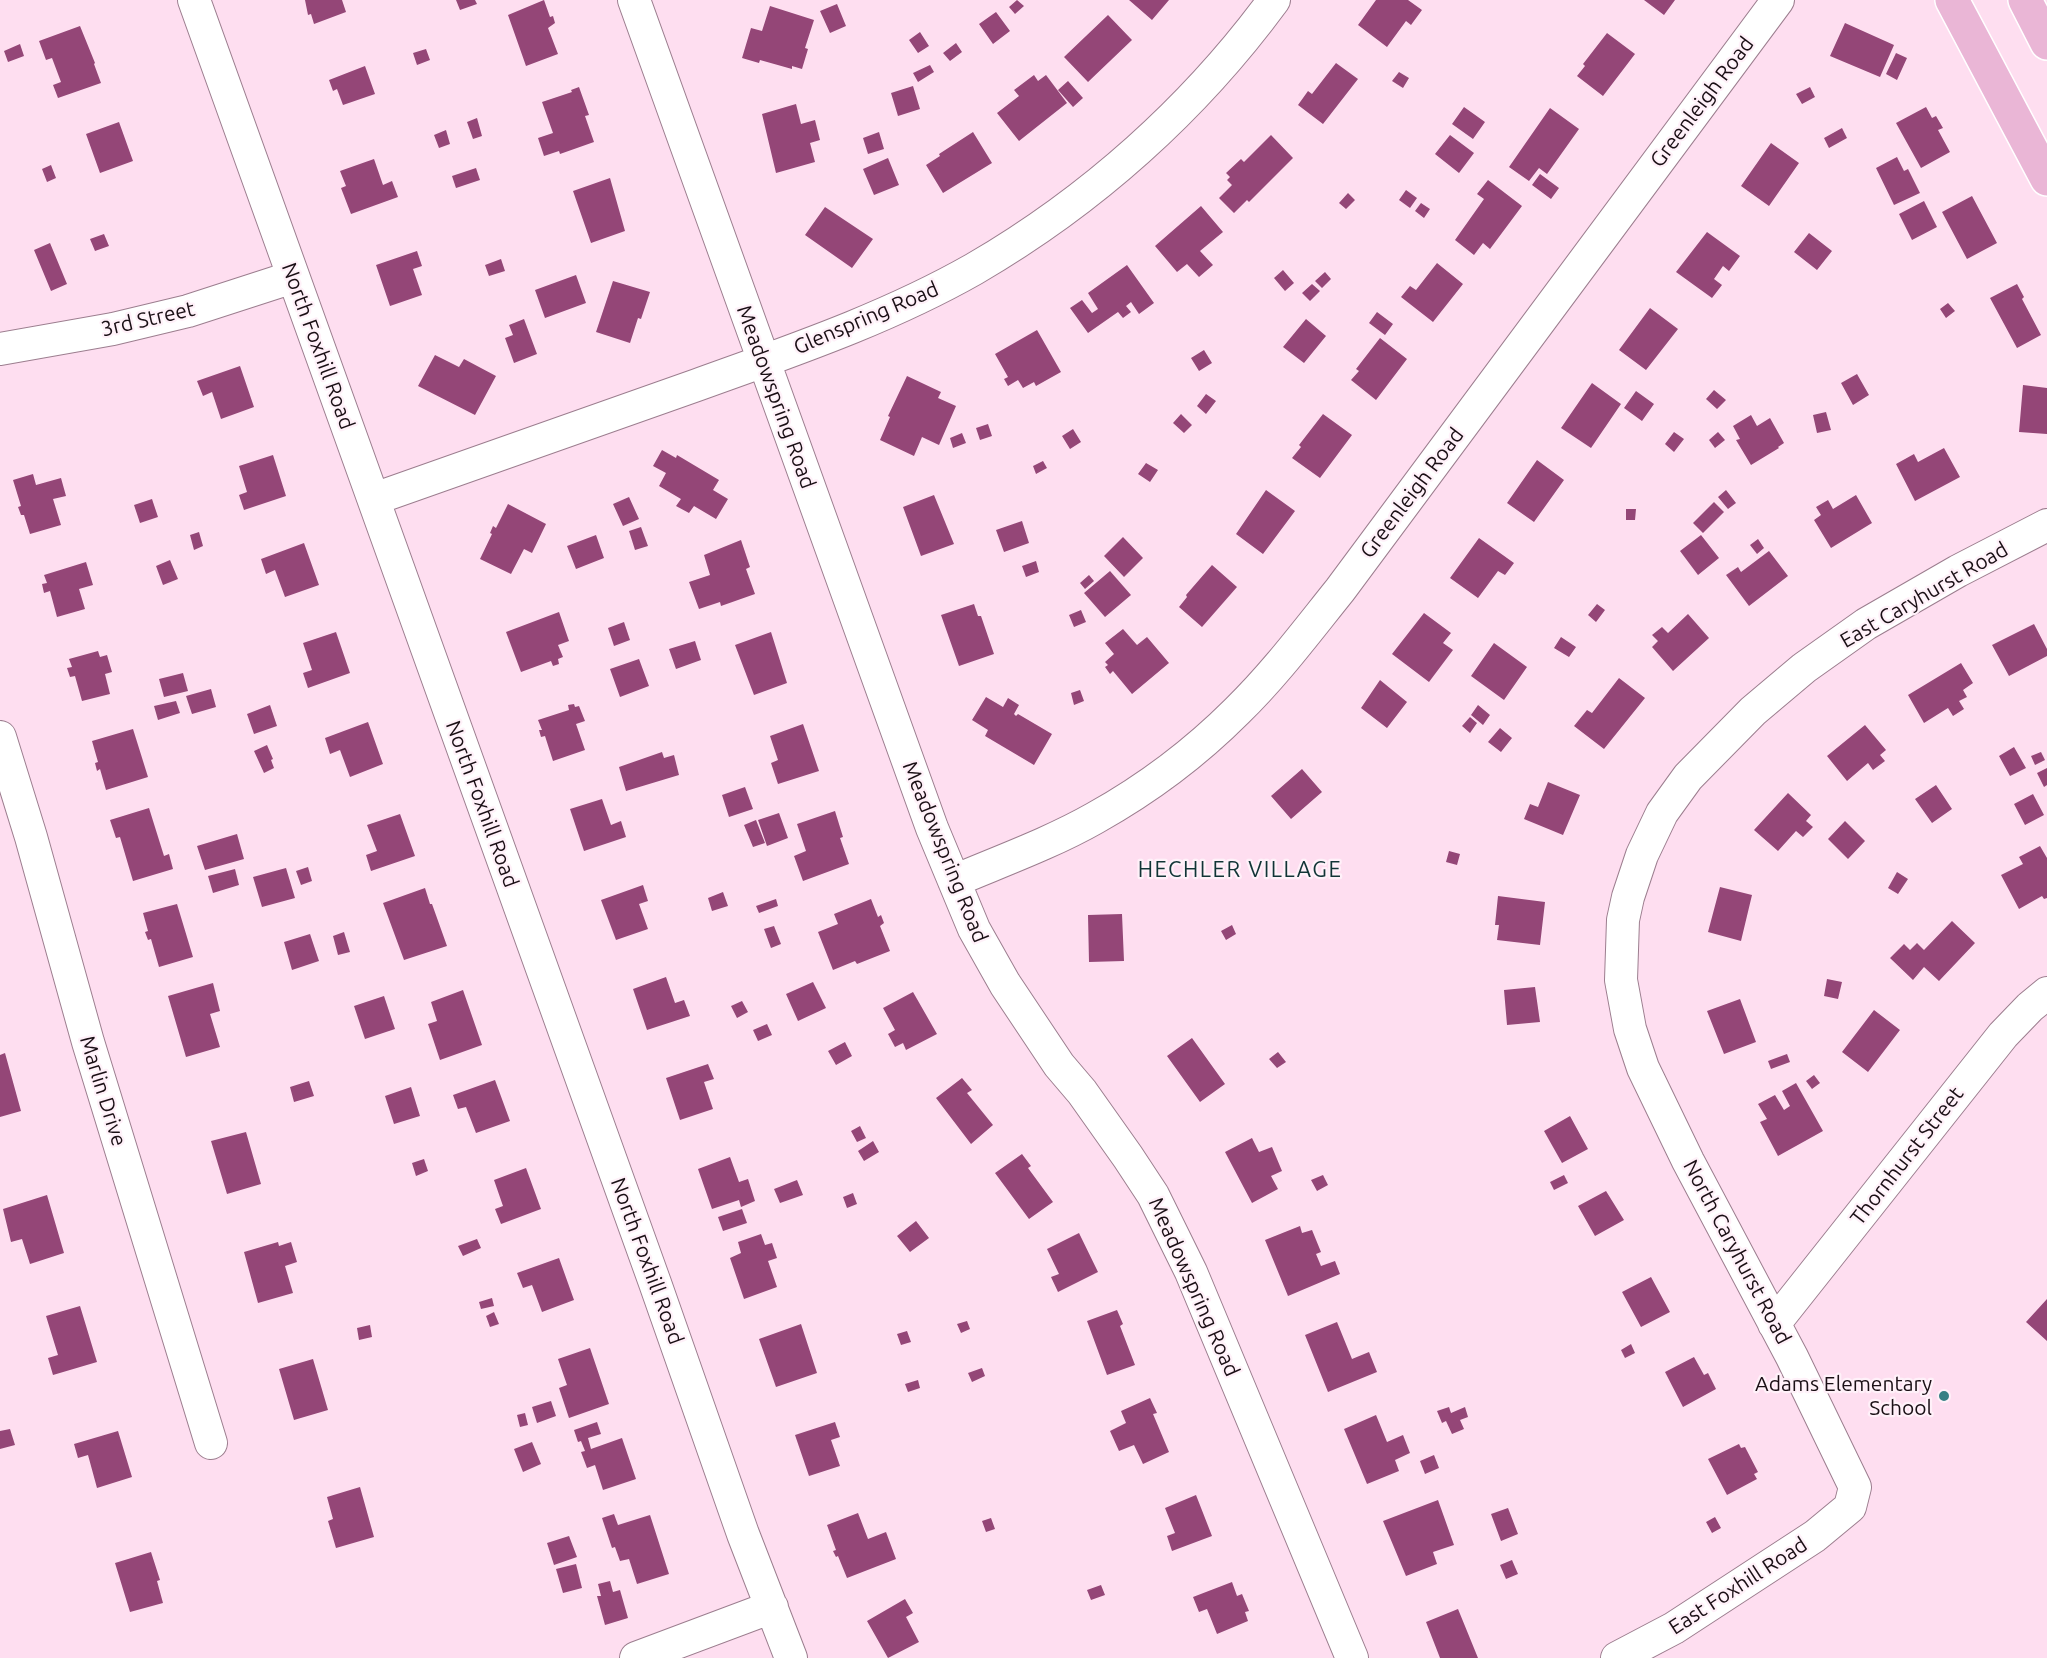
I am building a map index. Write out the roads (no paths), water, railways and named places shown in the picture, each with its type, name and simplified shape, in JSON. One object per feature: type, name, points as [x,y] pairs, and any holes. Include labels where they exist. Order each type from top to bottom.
[{"type":"main road","points":[[1952,0],[2047,179]]},
{"type":"main road","points":[[2025,0],[2047,43]]},
{"type":"street","name":"North Foxhill Road","points":[[194,0],[743,1534],[772,1607]]},
{"type":"street","name":"Meadowspring Road","points":[[634,0],[932,828],[974,929],[1005,984],[1059,1065],[1082,1092],[1128,1156],[1170,1227],[1196,1283],[1352,1658]]},
{"type":"street","name":"Glenspring Road","points":[[374,500],[824,339],[928,294],[982,263],[1060,213],[1107,177],[1179,111],[1214,75],[1274,0]]},
{"type":"street","name":"Greenleigh Road","points":[[954,881],[1067,833],[1130,797],[1166,773],[1238,711],[1286,658],[1340,590],[1778,0]]},
{"type":"street","name":"3rd Street","points":[[0,349],[112,329],[189,311],[293,277]]},
{"type":"street","name":"East Caryhurst Road","points":[[1622,963],[1623,920],[1642,855],[1662,813],[1688,777],[1716,747],[1753,711],[1804,668],[1866,624],[1958,571],[2047,525]]},
{"type":"street","name":"Marlin Drive","points":[[0,737],[31,837],[88,1042],[211,1443]]},
{"type":"street","name":"North Caryhurst Road","points":[[1622,963],[1622,980],[1630,1029],[1643,1068],[1688,1161],[1807,1386],[1855,1487],[1850,1507],[1826,1528]]},
{"type":"street","name":"Thornhurst Street","points":[[1774,1324],[2003,1035],[2047,993]]},
{"type":"street","name":"East Foxhill Road","points":[[1617,1658],[1674,1628],[1826,1528]]},
{"type":"street","points":[[636,1658],[772,1607],[791,1658]]},
{"type":"place","name":"Adams Elementary School","points":[[1944,1396]]},
{"type":"district","name":"HECHLER VILLAGE","points":[[1240,870]]}]
